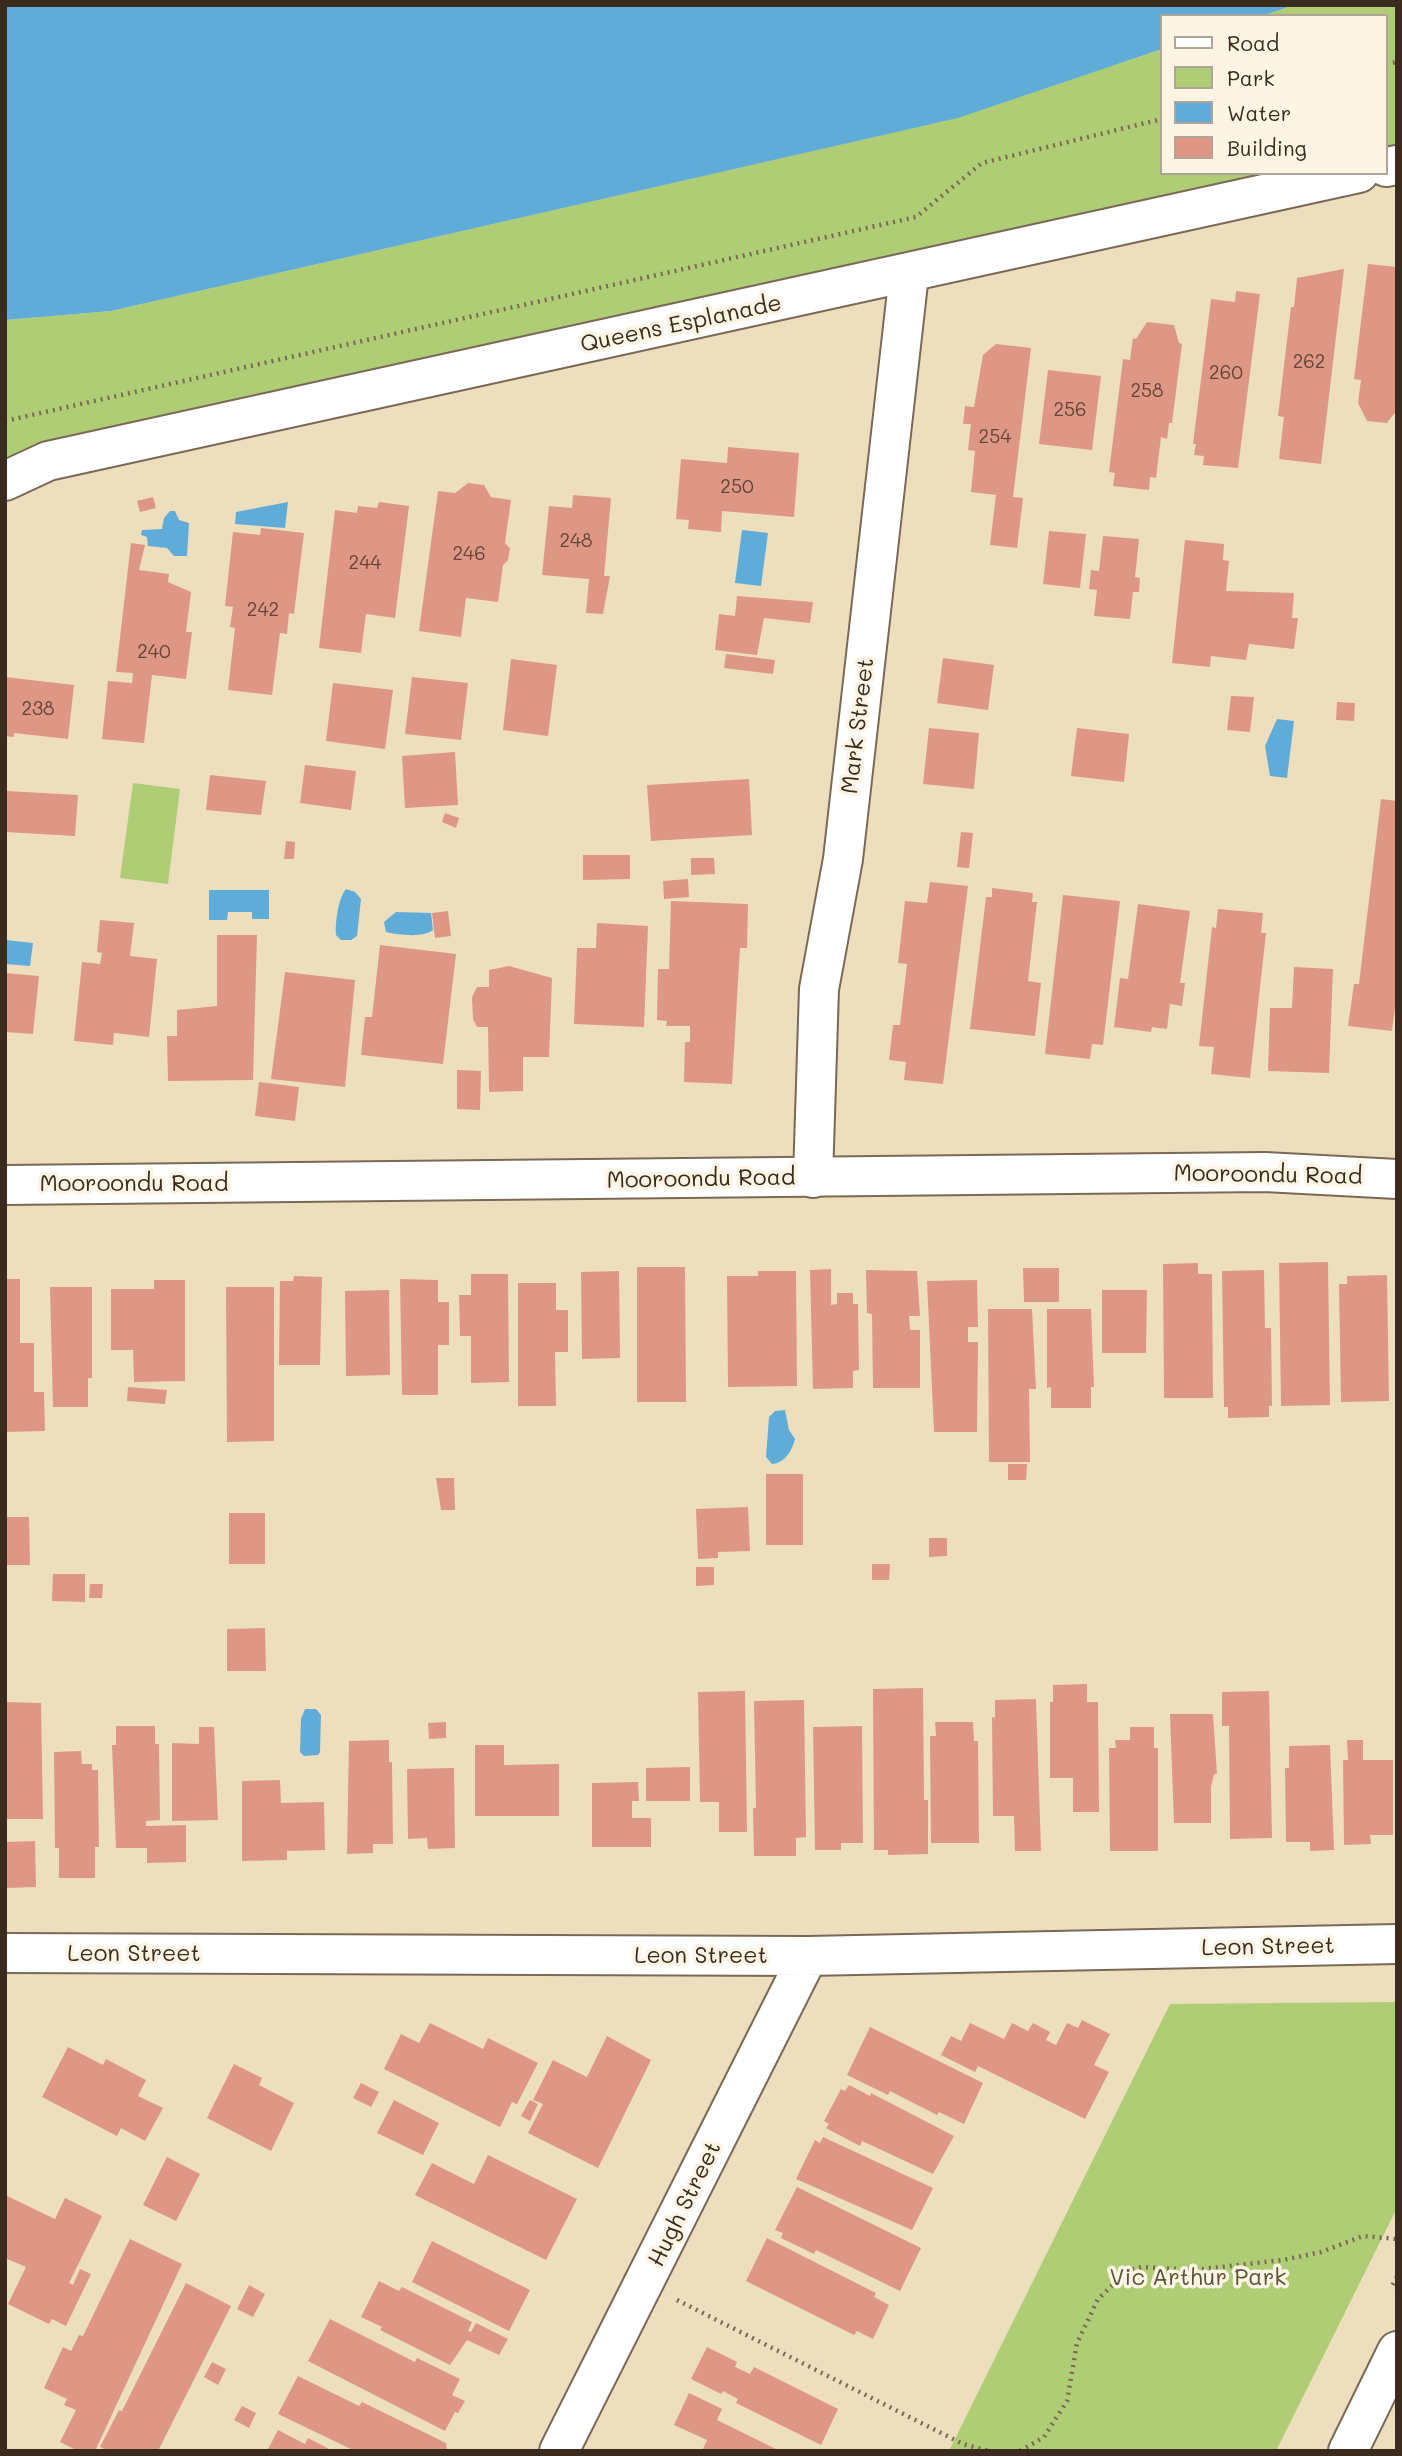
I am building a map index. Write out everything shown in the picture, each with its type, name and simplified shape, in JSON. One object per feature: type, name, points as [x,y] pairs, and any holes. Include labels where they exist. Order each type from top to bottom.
[{"type":"street","name":"Queens Esplanade","points":[[6,481],[48,461],[1350,175]]},
{"type":"street","name":"Mark Street","points":[[813,1178],[820,989],[842,859],[909,274]]},
{"type":"street","name":"Mooroondu Road","points":[[5,1185],[1265,1172],[1397,1179]]},
{"type":"street","name":"Leon Street","points":[[5,1953],[808,1956],[1397,1944]]},
{"type":"street","name":"Hugh Street","points":[[559,2451],[808,1956]]},
{"type":"street","points":[[1348,2451],[1397,2351]]},
{"type":"path","points":[[5,421],[916,217],[982,163],[1160,119]]},
{"type":"path","points":[[1020,2451],[1044,2438],[1067,2401],[1077,2343],[1098,2299],[1126,2271],[1142,2267],[1194,2270],[1283,2260],[1321,2252],[1363,2236],[1397,2239]]},
{"type":"path","points":[[1397,2277],[1392,2286],[1397,2288]]},
{"type":"path","points":[[645,2283],[950,2438],[989,2451]]},
{"type":"green space","points":[[1294,5],[1397,5],[1397,165],[1388,167],[1388,14],[1268,14]]},
{"type":"green space","points":[[1160,50],[1160,175],[1350,175],[5,477],[5,320],[111,311],[957,118]]},
{"type":"green space","points":[[133,783],[180,789],[168,884],[120,878]]},
{"type":"green space","name":"Vic Arthur Park","points":[[1397,2002],[1397,2208],[1276,2451],[949,2451],[1170,2004]]},
{"type":"water","points":[[5,5],[1294,5],[1268,14],[1160,14],[1160,50],[958,118],[111,311],[5,320]]},
{"type":"water","points":[[288,502],[285,528],[235,524],[236,512]]},
{"type":"water","points":[[170,511],[175,511],[179,520],[189,523],[187,556],[174,556],[167,548],[148,546],[147,537],[141,535],[142,530],[162,529],[164,518]]},
{"type":"water","points":[[742,530],[768,533],[761,586],[735,583]]},
{"type":"water","points":[[1277,719],[1294,721],[1287,778],[1270,776],[1265,746]]},
{"type":"water","points":[[346,889],[355,892],[361,899],[357,936],[351,940],[341,940],[336,935],[337,918],[341,898]]},
{"type":"water","points":[[209,890],[269,890],[269,919],[252,919],[252,912],[228,912],[227,920],[209,920]]},
{"type":"water","points":[[396,912],[431,913],[433,930],[417,935],[386,932],[384,922]]},
{"type":"water","points":[[5,940],[33,943],[30,966],[5,964]]},
{"type":"water","points":[[785,1410],[789,1430],[795,1439],[787,1456],[772,1464],[766,1457],[769,1417],[775,1411]]},
{"type":"water","points":[[305,1709],[316,1709],[321,1715],[318,1755],[304,1756],[300,1752],[301,1719]]},
{"type":"building","points":[[1368,264],[1397,267],[1397,410],[1387,423],[1367,421],[1358,403],[1361,380],[1354,379]]},
{"type":"building","points":[[1344,269],[1321,464],[1279,459],[1284,417],[1278,416],[1297,278]]},
{"type":"building","points":[[1236,291],[1260,294],[1238,468],[1203,465],[1204,456],[1194,455],[1196,444],[1193,444],[1211,299],[1235,302]]},
{"type":"building","points":[[1147,322],[1174,325],[1179,343],[1182,344],[1172,423],[1169,423],[1167,439],[1161,437],[1156,478],[1150,477],[1149,490],[1113,486],[1115,473],[1109,472],[1123,359],[1130,360],[1133,338],[1136,339]]},
{"type":"building","points":[[996,344],[1031,348],[1013,497],[1023,498],[1017,548],[990,545],[996,495],[971,492],[975,451],[968,450],[971,424],[963,424],[965,406],[974,407],[983,355]]},
{"type":"building","points":[[1048,370],[1101,376],[1092,450],[1039,444]]},
{"type":"building","points":[[728,447],[799,453],[794,517],[722,511],[721,532],[688,529],[689,520],[676,519],[681,459],[727,463]]},
{"type":"building","points":[[468,483],[484,485],[491,497],[511,500],[505,543],[510,548],[508,560],[503,565],[498,602],[466,598],[461,637],[419,631],[438,491],[455,493]]},
{"type":"building","points":[[573,495],[611,498],[604,576],[610,576],[603,614],[586,613],[589,579],[542,575],[549,506],[572,508]]},
{"type":"building","points":[[153,497],[156,508],[140,512],[137,501]]},
{"type":"building","points":[[379,502],[409,506],[395,618],[366,614],[361,653],[319,648],[335,510],[357,513],[358,506],[377,508]]},
{"type":"building","points":[[261,528],[304,533],[294,614],[289,613],[287,634],[280,633],[272,695],[228,690],[235,628],[230,627],[233,607],[225,606],[233,532],[260,535]]},
{"type":"building","points":[[1049,531],[1086,534],[1080,588],[1043,584]]},
{"type":"building","points":[[1103,536],[1139,539],[1135,577],[1140,578],[1139,592],[1133,592],[1130,619],[1094,616],[1097,590],[1089,589],[1091,570],[1099,571]]},
{"type":"building","points":[[1185,540],[1224,544],[1223,560],[1229,561],[1226,591],[1294,593],[1292,618],[1298,618],[1294,649],[1249,644],[1246,660],[1211,656],[1210,667],[1172,663]]},
{"type":"building","points":[[131,543],[145,545],[139,570],[169,574],[168,582],[191,592],[186,632],[192,632],[186,679],[152,675],[144,743],[102,739],[108,681],[132,683],[133,673],[116,672]]},
{"type":"building","points":[[737,596],[813,602],[810,623],[764,618],[757,655],[715,650],[719,614],[735,616]]},
{"type":"building","points":[[726,654],[775,660],[773,674],[724,668]]},
{"type":"building","points":[[943,658],[994,665],[988,710],[937,703]]},
{"type":"building","points":[[511,659],[557,665],[548,736],[503,730]]},
{"type":"building","points":[[5,677],[74,685],[68,739],[14,733],[14,737],[5,736]]},
{"type":"building","points":[[412,677],[468,683],[461,740],[405,734]]},
{"type":"building","points":[[333,683],[393,690],[385,749],[326,741]]},
{"type":"building","points":[[1231,696],[1254,697],[1250,732],[1227,730]]},
{"type":"building","points":[[1337,702],[1355,703],[1354,721],[1336,720]]},
{"type":"building","points":[[929,728],[979,733],[974,789],[923,784]]},
{"type":"building","points":[[1077,728],[1129,734],[1124,782],[1071,776]]},
{"type":"building","points":[[455,752],[458,805],[405,808],[402,756]]},
{"type":"building","points":[[305,765],[356,771],[351,810],[300,803]]},
{"type":"building","points":[[210,775],[266,781],[261,815],[206,810]]},
{"type":"building","points":[[749,779],[752,835],[651,841],[647,785]]},
{"type":"building","points":[[7,791],[78,795],[75,836],[5,832]]},
{"type":"building","points":[[1381,799],[1397,801],[1397,991],[1392,1031],[1348,1026],[1354,984],[1359,984]]},
{"type":"building","points":[[445,813],[459,818],[456,828],[442,822]]},
{"type":"building","points":[[961,832],[973,833],[969,868],[957,867]]},
{"type":"building","points":[[286,841],[295,842],[294,859],[284,859]]},
{"type":"building","points":[[583,855],[630,855],[630,879],[583,880]]},
{"type":"building","points":[[691,858],[714,858],[715,874],[691,875]]},
{"type":"building","points":[[688,879],[689,897],[664,899],[663,881]]},
{"type":"building","points":[[930,882],[968,886],[943,1084],[904,1080],[906,1062],[889,1060],[893,1025],[900,1025],[907,964],[898,963],[905,901],[927,903]]},
{"type":"building","points":[[992,888],[1033,893],[1032,902],[1037,902],[1028,981],[1041,983],[1035,1036],[970,1029],[986,897],[992,897]]},
{"type":"building","points":[[1063,895],[1120,901],[1103,1045],[1092,1044],[1090,1059],[1045,1054]]},
{"type":"building","points":[[671,901],[748,904],[747,948],[740,948],[732,1084],[684,1082],[685,1042],[690,1042],[690,1026],[666,1026],[667,1021],[657,1020],[658,969],[669,969]]},
{"type":"building","points":[[1138,904],[1190,911],[1180,983],[1185,983],[1182,1006],[1170,1004],[1167,1029],[1152,1027],[1151,1032],[1114,1027],[1120,978],[1128,979]]},
{"type":"building","points":[[1218,909],[1263,913],[1261,933],[1266,933],[1250,1078],[1211,1074],[1214,1047],[1199,1046],[1212,927],[1216,928]]},
{"type":"building","points":[[448,911],[451,936],[435,938],[432,913]]},
{"type":"building","points":[[100,920],[134,923],[130,956],[157,959],[149,1037],[114,1033],[113,1045],[74,1041],[82,962],[100,964],[102,953],[97,952]]},
{"type":"building","points":[[597,923],[648,926],[644,1027],[574,1024],[577,948],[596,948]]},
{"type":"building","points":[[217,935],[257,935],[253,1080],[168,1081],[167,1036],[177,1036],[177,1010],[217,1006]]},
{"type":"building","points":[[380,945],[456,954],[443,1064],[361,1055],[365,1017],[372,1017]]},
{"type":"building","points":[[509,966],[552,978],[549,1057],[523,1057],[523,1091],[489,1092],[488,1027],[477,1027],[473,1019],[472,997],[477,987],[489,987],[489,970]]},
{"type":"building","points":[[1294,967],[1333,969],[1329,1073],[1268,1071],[1270,1008],[1292,1008]]},
{"type":"building","points":[[285,972],[355,980],[345,1087],[271,1079]]},
{"type":"building","points":[[5,973],[39,976],[33,1034],[5,1032]]},
{"type":"building","points":[[457,1070],[481,1071],[480,1110],[457,1109]]},
{"type":"building","points":[[259,1082],[299,1087],[295,1121],[255,1116]]},
{"type":"building","points":[[1328,1262],[1330,1405],[1281,1406],[1279,1263]]},
{"type":"building","points":[[1198,1263],[1198,1274],[1212,1274],[1213,1398],[1164,1398],[1163,1264]]},
{"type":"building","points":[[637,1267],[685,1267],[686,1402],[637,1402]]},
{"type":"building","points":[[1023,1268],[1059,1268],[1059,1302],[1024,1302]]},
{"type":"building","points":[[831,1269],[831,1305],[837,1304],[837,1293],[853,1293],[853,1304],[858,1304],[859,1370],[853,1371],[853,1388],[813,1389],[810,1270]]},
{"type":"building","points":[[866,1270],[917,1271],[920,1316],[909,1316],[910,1330],[920,1330],[920,1388],[873,1388],[872,1314],[867,1313]]},
{"type":"building","points":[[1264,1270],[1265,1328],[1271,1328],[1272,1406],[1269,1406],[1269,1417],[1228,1418],[1228,1407],[1224,1407],[1222,1271]]},
{"type":"building","points":[[619,1271],[620,1358],[582,1359],[581,1272]]},
{"type":"building","points":[[758,1271],[796,1271],[797,1386],[728,1387],[727,1276],[758,1276]]},
{"type":"building","points":[[471,1274],[508,1274],[509,1382],[471,1383],[471,1336],[460,1336],[459,1295],[471,1295]]},
{"type":"building","points":[[1387,1275],[1389,1401],[1341,1402],[1339,1284],[1347,1284],[1347,1276]]},
{"type":"building","points":[[294,1276],[322,1277],[320,1365],[279,1365],[280,1281],[293,1281]]},
{"type":"building","points":[[5,1279],[20,1279],[20,1343],[34,1343],[34,1392],[44,1392],[45,1431],[5,1432]]},
{"type":"building","points":[[400,1279],[438,1280],[438,1302],[449,1302],[449,1345],[438,1345],[438,1395],[402,1395]]},
{"type":"building","points":[[154,1280],[185,1280],[185,1381],[134,1382],[133,1350],[111,1350],[111,1289],[154,1289]]},
{"type":"building","points":[[977,1280],[978,1327],[968,1327],[968,1342],[978,1342],[977,1432],[934,1432],[927,1281]]},
{"type":"building","points":[[518,1283],[556,1283],[556,1310],[568,1310],[568,1352],[555,1352],[556,1406],[518,1406]]},
{"type":"building","points":[[50,1287],[92,1287],[92,1378],[88,1378],[88,1407],[53,1407]]},
{"type":"building","points":[[226,1287],[274,1287],[274,1441],[227,1442]]},
{"type":"building","points":[[389,1290],[390,1375],[346,1376],[345,1291]]},
{"type":"building","points":[[1102,1290],[1147,1290],[1146,1353],[1102,1353]]},
{"type":"building","points":[[988,1309],[1032,1309],[1036,1389],[1029,1389],[1030,1462],[989,1462]]},
{"type":"building","points":[[1047,1309],[1091,1309],[1094,1387],[1091,1387],[1091,1408],[1051,1408],[1051,1387],[1047,1388]]},
{"type":"building","points":[[128,1387],[167,1390],[165,1404],[127,1401]]},
{"type":"building","points":[[1008,1464],[1027,1464],[1026,1480],[1008,1480]]},
{"type":"building","points":[[766,1474],[803,1474],[803,1545],[766,1545]]},
{"type":"building","points":[[436,1478],[454,1478],[455,1510],[441,1510]]},
{"type":"building","points":[[748,1507],[750,1551],[718,1552],[718,1558],[698,1559],[696,1509]]},
{"type":"building","points":[[229,1513],[265,1513],[265,1564],[229,1564]]},
{"type":"building","points":[[5,1517],[29,1517],[30,1565],[5,1565]]},
{"type":"building","points":[[929,1538],[947,1538],[947,1556],[929,1557]]},
{"type":"building","points":[[872,1564],[890,1564],[889,1580],[872,1580]]},
{"type":"building","points":[[696,1567],[714,1567],[714,1585],[696,1586]]},
{"type":"building","points":[[53,1574],[85,1574],[85,1602],[52,1601]]},
{"type":"building","points":[[90,1584],[103,1584],[102,1598],[89,1598]]},
{"type":"building","points":[[265,1628],[266,1671],[227,1671],[227,1629]]},
{"type":"building","points":[[1087,1684],[1087,1702],[1098,1702],[1099,1812],[1073,1812],[1073,1778],[1050,1778],[1050,1702],[1053,1702],[1053,1685]]},
{"type":"building","points":[[923,1688],[924,1800],[928,1800],[928,1854],[888,1855],[888,1850],[874,1850],[873,1689]]},
{"type":"building","points":[[745,1691],[747,1832],[719,1832],[719,1802],[700,1802],[698,1692]]},
{"type":"building","points":[[1269,1691],[1272,1838],[1230,1839],[1229,1726],[1222,1726],[1222,1692]]},
{"type":"building","points":[[1036,1699],[1041,1851],[1015,1851],[1014,1816],[993,1816],[992,1717],[995,1718],[995,1700]]},
{"type":"building","points":[[804,1700],[806,1837],[796,1838],[796,1856],[754,1856],[754,1701]]},
{"type":"building","points":[[5,1702],[41,1703],[43,1819],[5,1819]]},
{"type":"building","points":[[1170,1714],[1213,1714],[1217,1774],[1214,1774],[1211,1787],[1211,1823],[1174,1823]]},
{"type":"building","points":[[446,1722],[446,1738],[429,1739],[428,1723]]},
{"type":"building","points":[[935,1722],[973,1722],[974,1741],[978,1741],[979,1843],[931,1843],[930,1736],[936,1736]]},
{"type":"building","points":[[116,1726],[155,1726],[155,1744],[159,1744],[160,1820],[146,1821],[146,1826],[186,1825],[186,1862],[147,1863],[147,1848],[116,1848],[112,1745],[116,1745]]},
{"type":"building","points":[[862,1726],[863,1843],[841,1843],[841,1850],[815,1850],[813,1727]]},
{"type":"building","points":[[199,1727],[214,1727],[218,1820],[172,1821],[172,1743],[199,1744]]},
{"type":"building","points":[[1130,1727],[1154,1727],[1154,1748],[1158,1748],[1158,1851],[1110,1851],[1109,1748],[1116,1748],[1115,1740],[1130,1740]]},
{"type":"building","points":[[389,1740],[389,1762],[392,1762],[393,1844],[373,1844],[373,1853],[347,1854],[349,1741]]},
{"type":"building","points":[[1347,1740],[1363,1740],[1363,1760],[1393,1760],[1393,1835],[1370,1835],[1371,1844],[1344,1845],[1343,1760],[1348,1760]]},
{"type":"building","points":[[475,1745],[504,1745],[504,1765],[559,1764],[559,1816],[475,1816]]},
{"type":"building","points":[[1330,1745],[1334,1850],[1310,1851],[1310,1842],[1286,1842],[1285,1768],[1289,1768],[1289,1746]]},
{"type":"building","points":[[81,1751],[82,1764],[92,1764],[92,1770],[98,1770],[99,1847],[95,1847],[95,1878],[59,1878],[59,1848],[55,1848],[54,1752]]},
{"type":"building","points":[[690,1767],[690,1801],[646,1801],[646,1768]]},
{"type":"building","points":[[454,1768],[455,1848],[428,1849],[427,1838],[408,1839],[407,1769]]},
{"type":"building","points":[[280,1780],[281,1803],[324,1802],[325,1850],[287,1851],[287,1860],[242,1861],[242,1781]]},
{"type":"building","points":[[638,1782],[639,1801],[632,1801],[632,1818],[651,1818],[651,1847],[592,1847],[592,1783]]},
{"type":"building","points":[[35,1841],[36,1887],[5,1888],[5,1842]]},
{"type":"building","points":[[1082,2020],[1110,2034],[1094,2065],[1109,2072],[1085,2119],[978,2066],[975,2072],[941,2055],[951,2036],[961,2041],[970,2023],[1004,2039],[1012,2023],[1028,2031],[1033,2023],[1050,2032],[1046,2040],[1056,2045],[1067,2023],[1078,2028]]},
{"type":"building","points":[[430,2023],[483,2049],[488,2038],[538,2063],[517,2104],[512,2102],[500,2127],[384,2069],[401,2034],[419,2043]]},
{"type":"building","points":[[870,2027],[983,2083],[964,2124],[939,2112],[937,2115],[890,2091],[888,2095],[847,2075]]},
{"type":"building","points":[[607,2036],[651,2060],[598,2168],[528,2133],[543,2104],[533,2100],[553,2060],[587,2077]]},
{"type":"building","points":[[68,2047],[103,2065],[106,2059],[146,2080],[138,2096],[163,2108],[145,2141],[121,2128],[117,2136],[42,2097]]},
{"type":"building","points":[[234,2064],[262,2078],[259,2085],[294,2103],[271,2151],[207,2118]]},
{"type":"building","points":[[361,2083],[379,2092],[371,2107],[353,2098]]},
{"type":"building","points":[[849,2085],[870,2096],[871,2093],[954,2136],[933,2174],[862,2141],[860,2146],[826,2128],[829,2124],[824,2121],[841,2089],[845,2091]]},
{"type":"building","points":[[394,2100],[439,2123],[423,2155],[377,2133]]},
{"type":"building","points":[[530,2100],[538,2104],[530,2121],[521,2116]]},
{"type":"building","points":[[823,2137],[933,2188],[912,2230],[796,2179],[815,2140],[820,2143]]},
{"type":"building","points":[[488,2155],[577,2199],[546,2260],[415,2195],[432,2163],[474,2184]]},
{"type":"building","points":[[167,2157],[200,2174],[176,2221],[143,2205]]},
{"type":"building","points":[[797,2187],[921,2248],[900,2291],[816,2250],[814,2254],[781,2238],[783,2233],[775,2230]]},
{"type":"building","points":[[5,2195],[55,2219],[65,2198],[102,2216],[69,2283],[73,2285],[80,2269],[91,2274],[66,2326],[52,2319],[49,2324],[8,2304],[26,2267],[5,2258]]},
{"type":"building","points":[[767,2238],[876,2293],[874,2297],[889,2305],[873,2339],[857,2331],[854,2335],[746,2281]]},
{"type":"building","points":[[130,2239],[182,2264],[95,2451],[78,2451],[60,2442],[76,2410],[64,2405],[67,2399],[44,2388],[63,2347],[71,2351],[79,2335],[83,2336]]},
{"type":"building","points":[[432,2241],[530,2290],[509,2331],[412,2282]]},
{"type":"building","points":[[379,2281],[399,2291],[402,2287],[472,2322],[468,2331],[471,2332],[476,2323],[508,2339],[499,2355],[467,2340],[450,2365],[380,2330],[382,2327],[361,2317]]},
{"type":"building","points":[[186,2283],[231,2306],[158,2451],[109,2451],[100,2447],[119,2410],[122,2411]]},
{"type":"building","points":[[249,2285],[265,2294],[253,2317],[237,2309]]},
{"type":"building","points":[[330,2319],[415,2362],[417,2358],[460,2379],[452,2395],[465,2401],[458,2413],[455,2412],[445,2431],[308,2361]]},
{"type":"building","points":[[707,2347],[737,2362],[735,2367],[750,2374],[754,2367],[838,2409],[821,2445],[736,2403],[738,2399],[723,2391],[721,2394],[691,2379]]},
{"type":"building","points":[[212,2362],[226,2369],[218,2385],[204,2377]]},
{"type":"building","points":[[298,2376],[359,2406],[362,2402],[446,2443],[447,2451],[355,2451],[278,2414]]},
{"type":"building","points":[[689,2393],[722,2409],[717,2420],[780,2451],[702,2451],[707,2440],[674,2425]]},
{"type":"building","points":[[242,2406],[256,2413],[249,2428],[234,2420]]},
{"type":"building","points":[[278,2430],[305,2444],[308,2438],[333,2451],[267,2451]]}]
